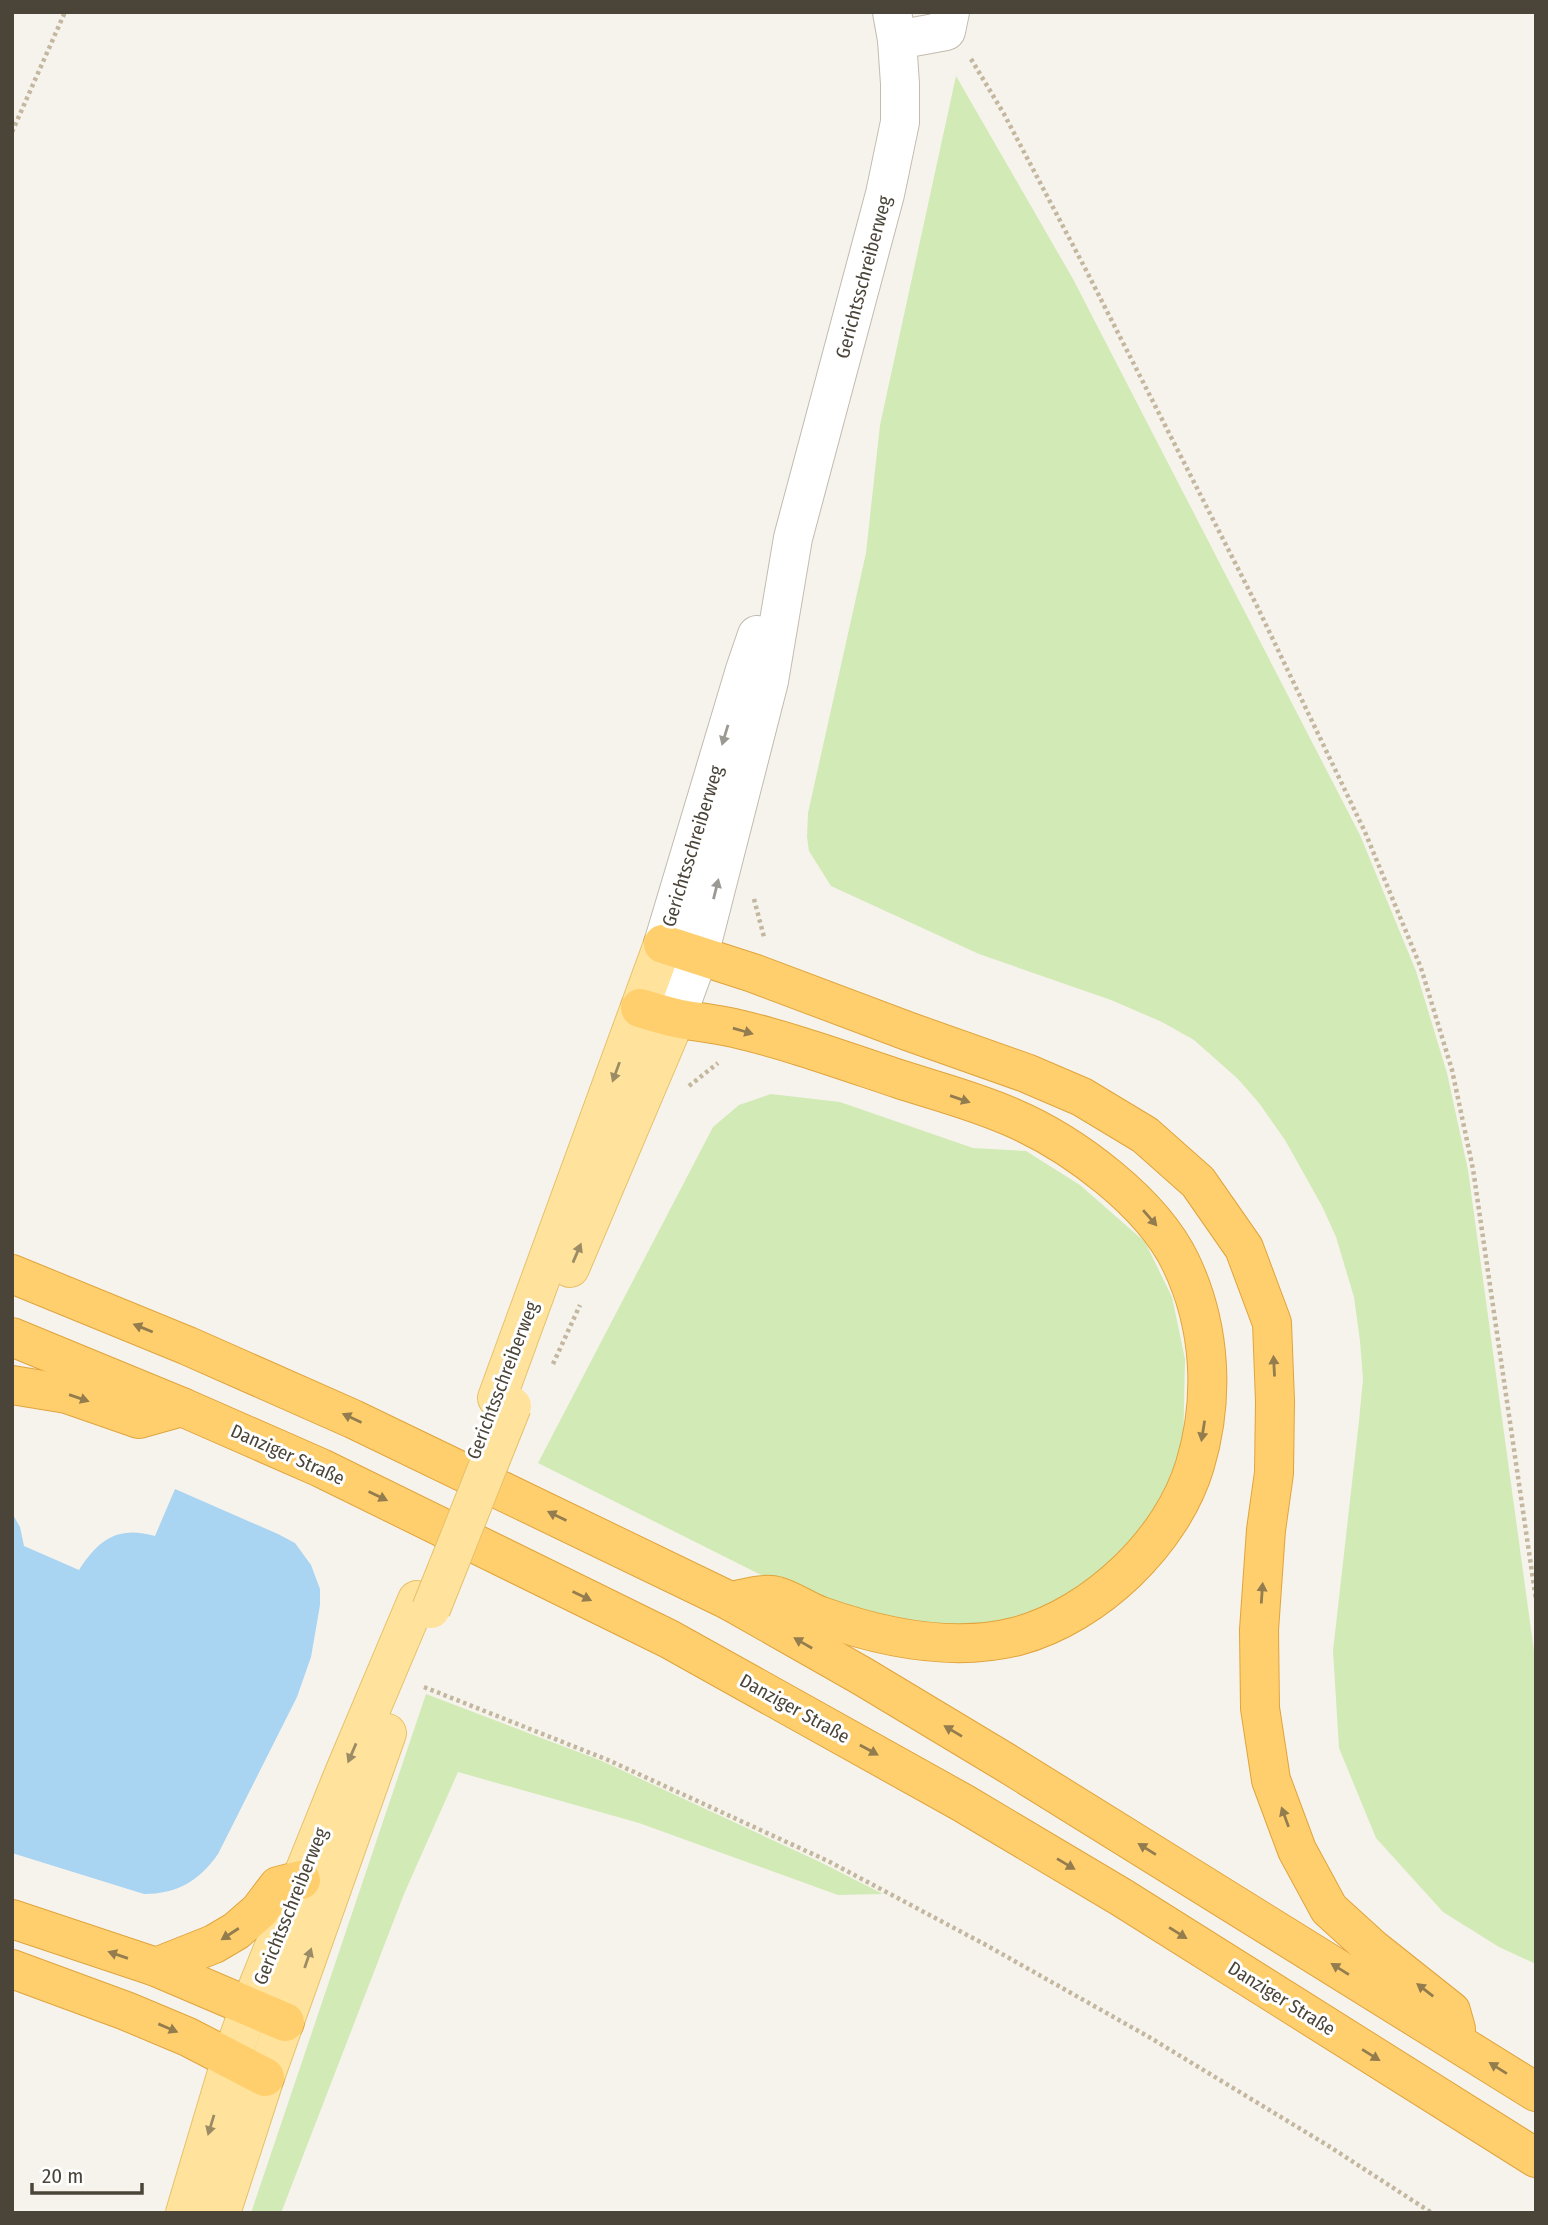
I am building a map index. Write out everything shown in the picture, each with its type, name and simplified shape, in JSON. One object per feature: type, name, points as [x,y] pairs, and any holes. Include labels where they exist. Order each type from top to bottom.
[{"type":"highway","points":[[663,944],[1026,1073],[1082,1097],[1145,1135],[1198,1182],[1206,1193],[1244,1248],[1272,1323],[1274,1473],[1266,1530],[1259,1630],[1260,1708],[1271,1780],[1297,1850],[1329,1909],[1373,1949],[1451,2011],[1461,2044]]},
{"type":"highway","points":[[640,1008],[676,1018],[733,1028],[853,1063],[1010,1117],[1069,1147],[1119,1186],[1153,1221],[1180,1261],[1198,1308],[1206,1340],[1208,1391],[1204,1434],[1191,1478],[1174,1514],[1150,1548],[1118,1580],[1084,1605],[1048,1625],[1017,1636],[975,1643],[930,1643],[883,1635],[819,1615],[775,1594],[730,1601]]},
{"type":"highway","points":[[12,1274],[188,1346],[353,1419],[730,1601],[1005,1762],[1536,2092]]},
{"type":"highway","name":"Danziger Straße","points":[[12,1337],[321,1468],[669,1639],[963,1802],[1109,1890],[1536,2158]]},
{"type":"highway","points":[[12,1385],[67,1394],[139,1419],[182,1407]]},
{"type":"highway","points":[[156,1967],[214,1944],[236,1931],[259,1911],[278,1886],[301,1880]]},
{"type":"highway","points":[[12,1919],[156,1967],[285,2022]]},
{"type":"highway","points":[[12,1969],[188,2037],[265,2077]]},
{"type":"main road","name":"Gerichtsschreiberweg","points":[[185,2213],[250,2006],[301,1880],[424,1605],[504,1402],[663,944]]},
{"type":"main road","name":"Gerichtsschreiberweg","points":[[504,1402],[676,1018]]},
{"type":"main road","name":"Gerichtsschreiberweg","points":[[221,2213],[424,1605]]},
{"type":"street","points":[[895,26],[948,22]]},
{"type":"street","name":"Gerichtsschreiberweg","points":[[663,944],[745,670],[793,538],[887,182],[900,122],[895,26]]},
{"type":"street","name":"Gerichtsschreiberweg","points":[[676,1018],[699,955],[769,681],[793,538]]},
{"type":"path","points":[[12,132],[65,12]]},
{"type":"path","points":[[948,22],[1004,114],[1256,604],[1365,832],[1421,968],[1452,1070],[1473,1169],[1536,1600]]},
{"type":"path","points":[[424,1687],[608,1760],[828,1861],[1149,2036],[1432,2213]]},
{"type":"green space","points":[[956,76],[1073,279],[1360,835],[1416,971],[1447,1073],[1468,1170],[1536,1666],[1536,1964],[1499,1947],[1443,1912],[1376,1838],[1339,1748],[1333,1651],[1363,1379],[1360,1341],[1354,1297],[1336,1237],[1285,1140],[1238,1079],[1194,1040],[1162,1022],[1111,1000],[979,954],[831,886],[809,851],[808,813],[866,553],[880,425]]},
{"type":"green space","points":[[771,1094],[840,1102],[973,1148],[1026,1151],[1080,1185],[1145,1242],[1172,1297],[1185,1359],[1183,1452],[1147,1522],[1099,1572],[1049,1605],[991,1624],[926,1626],[849,1608],[767,1578],[538,1463],[713,1127],[739,1105]]},
{"type":"green space","points":[[426,1694],[602,1761],[883,1894],[838,1895],[639,1823],[458,1772],[404,1894],[281,2213],[251,2213]]},
{"type":"water","points":[[175,1489],[295,1543],[311,1565],[320,1589],[320,1605],[311,1657],[297,1697],[218,1854],[203,1872],[186,1884],[167,1892],[144,1894],[12,1853],[12,1513],[20,1527],[24,1546],[79,1570],[94,1550],[110,1538],[130,1532],[155,1536]]}]
